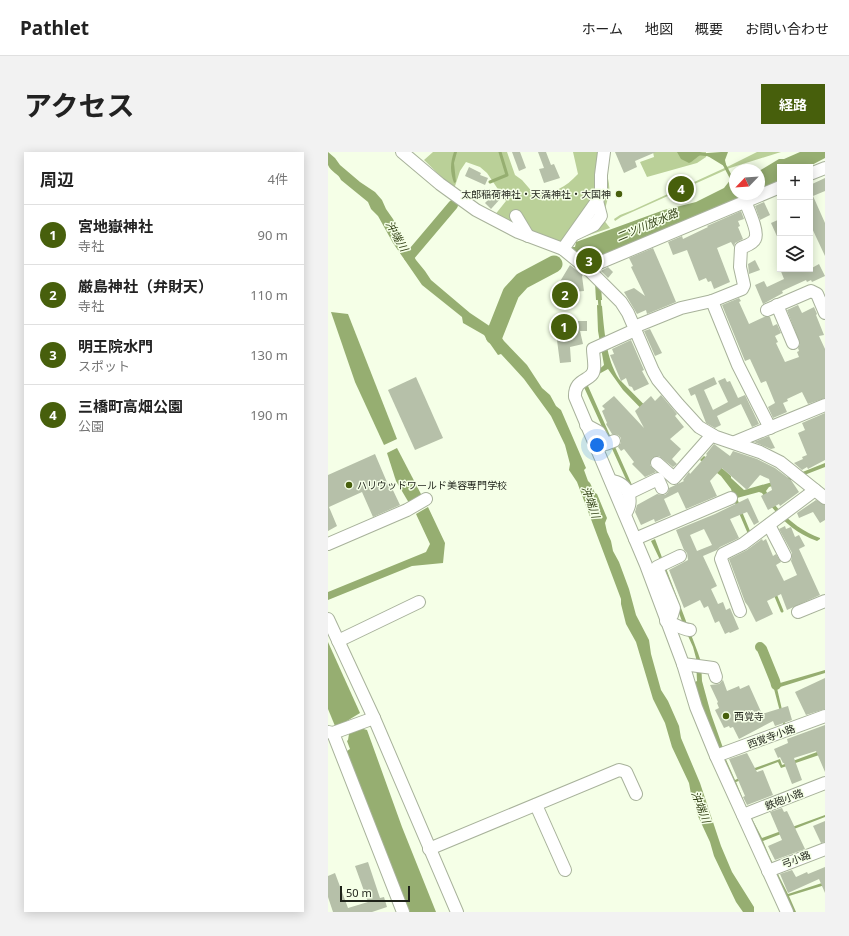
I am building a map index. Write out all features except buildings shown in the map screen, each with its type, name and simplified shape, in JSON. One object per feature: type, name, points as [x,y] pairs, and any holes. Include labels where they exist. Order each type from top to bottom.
[{"type":"street","points":[[402,152],[440,184],[476,210],[497,222],[528,236],[564,249],[587,268],[621,302],[628,313],[658,380],[699,427],[712,435],[760,452],[780,462],[825,498]]},
{"type":"street","points":[[564,249],[601,191],[601,175],[604,152]]},
{"type":"street","points":[[813,173],[825,168]]},
{"type":"street","points":[[587,268],[777,188]]},
{"type":"street","points":[[745,201],[756,234],[752,243],[741,248],[740,267],[744,285],[742,289],[712,301],[689,306],[634,329],[592,349],[594,369],[592,374],[579,383],[575,389],[575,397],[625,514],[645,535],[666,621],[694,665],[696,707],[720,754],[772,869],[787,912]]},
{"type":"street","points":[[516,216],[528,236]]},
{"type":"street","points":[[793,343],[772,308],[811,290],[817,294],[825,313]]},
{"type":"street","points":[[712,301],[738,365],[770,428]]},
{"type":"street","points":[[734,442],[825,405]]},
{"type":"street","points":[[586,425],[599,432],[606,444],[611,442]]},
{"type":"street","points":[[657,462],[674,478],[712,435]]},
{"type":"street","points":[[625,514],[629,509],[632,491],[658,479],[662,488]]},
{"type":"street","points":[[611,482],[616,482],[632,491]]},
{"type":"street","points":[[740,611],[720,558],[723,554],[751,537],[815,490]]},
{"type":"street","points":[[645,535],[731,498]]},
{"type":"street","points":[[328,544],[407,510],[426,499]]},
{"type":"street","points":[[777,518],[785,556]]},
{"type":"street","points":[[666,621],[672,615],[674,608],[658,567],[680,556]]},
{"type":"street","points":[[798,612],[825,601]]},
{"type":"street","points":[[338,641],[420,602]]},
{"type":"street","points":[[328,619],[369,720],[457,912]]},
{"type":"street","points":[[666,621],[687,629]]},
{"type":"street","points":[[694,665],[713,668],[716,677]]},
{"type":"street","name":"西覚寺小路","points":[[720,754],[775,731],[825,716]]},
{"type":"street","points":[[369,720],[335,731],[403,912]]},
{"type":"street","points":[[429,849],[619,770],[626,772],[636,794]]},
{"type":"street","name":"鉄砲小路","points":[[747,813],[825,783]]},
{"type":"street","points":[[536,805],[564,870]]},
{"type":"street","name":"弓小路","points":[[772,869],[825,849]]},
{"type":"shaded area","points":[[433,152],[507,152],[515,175],[522,180],[535,195],[548,193],[559,189],[578,174],[573,152],[600,152],[609,182],[603,219],[610,228],[574,240],[562,240],[559,244],[494,216],[506,201],[487,173],[480,167],[466,162],[460,171],[454,189],[424,160]]},
{"type":"shaded area","points":[[653,152],[706,152],[706,157],[697,163],[647,177],[640,162],[654,157]]},
{"type":"shaded area","points":[[757,152],[781,152],[743,164],[733,164]]},
{"type":"shaded area","points":[[729,166],[729,168],[615,221],[614,219],[620,215]]},
{"type":"water","name":"沖端川","points":[[328,152],[340,165],[360,182],[375,192],[382,200],[403,239],[431,280],[470,313],[497,331],[504,341],[527,365],[542,388],[550,395],[556,406],[561,410],[586,468],[584,470],[588,481],[597,494],[607,518],[605,523],[607,532],[613,551],[619,562],[629,589],[636,615],[649,640],[651,654],[661,690],[668,701],[679,726],[681,738],[700,783],[721,846],[732,872],[754,907],[754,912],[743,912],[736,902],[714,856],[710,842],[697,814],[696,805],[691,794],[689,783],[672,747],[665,723],[653,699],[636,642],[626,624],[621,599],[577,482],[569,470],[570,464],[565,445],[551,416],[524,379],[501,354],[498,355],[484,335],[463,323],[462,317],[422,285],[393,243],[378,216],[371,209],[368,202],[341,180],[339,176],[329,167]]},
{"type":"water","points":[[454,152],[457,152],[454,163],[456,182],[454,183],[451,168]]},
{"type":"water","points":[[677,152],[702,153],[689,163],[681,159]]},
{"type":"water","points":[[728,152],[725,160],[726,165],[724,166],[706,155],[707,153]]},
{"type":"water","points":[[800,152],[825,152],[825,158],[813,164],[777,164],[777,181],[765,186],[765,167],[779,159],[784,159]]},
{"type":"water","name":"二ツ川放水路","points":[[729,182],[729,200],[733,200],[588,264],[573,253],[572,247],[575,247],[576,242],[664,210],[696,202],[724,188]]},
{"type":"water","points":[[595,283],[601,286],[602,300],[596,300]]},
{"type":"water","points":[[597,305],[602,306],[608,353],[619,379],[666,427],[662,430],[623,390],[608,369],[588,380],[588,386],[632,485],[629,486],[583,385],[588,376],[604,365],[598,331]]},
{"type":"water","points":[[331,312],[348,314],[397,439],[384,445],[355,382]]},
{"type":"water","points":[[397,448],[422,496],[409,503],[396,481],[387,453]]},
{"type":"water","points":[[704,456],[723,469],[744,490],[790,477],[825,463],[825,467],[769,487],[766,491],[782,513],[804,531],[820,539],[817,541],[792,528],[773,509],[762,493],[759,492],[737,498],[750,531],[748,534],[736,506],[731,489],[721,476],[700,460]]},
{"type":"water","points":[[428,507],[445,543],[443,563],[412,566],[328,600],[328,592],[426,552],[430,544],[416,514]]},
{"type":"water","points":[[655,539],[701,662],[702,681],[711,714],[724,755],[735,780],[748,774],[752,769],[780,759],[782,765],[825,749],[825,753],[781,768],[778,762],[754,771],[751,776],[736,782],[747,809],[762,838],[825,815],[825,817],[763,841],[788,894],[825,882],[825,885],[789,896],[796,912],[791,912],[713,736],[695,682],[697,681],[696,658],[693,647],[684,627],[661,562],[651,541]]},
{"type":"water","points":[[328,642],[360,713],[342,724],[335,726],[328,709]]},
{"type":"water","points":[[825,670],[825,673],[777,688],[786,727],[784,727],[773,685],[777,681],[780,683]]},
{"type":"water","points":[[360,728],[367,730],[402,827],[436,912],[407,912],[346,759],[347,751],[350,749],[347,741],[349,734]]},
{"type":"waterway","points":[[490,182],[507,175],[500,152]]},
{"type":"waterway","points":[[701,154],[710,155]]},
{"type":"waterway","points":[[723,162],[729,174]]},
{"type":"waterway","points":[[409,257],[453,205]]},
{"type":"waterway","name":"二ツ川放水路","points":[[494,336],[511,293],[522,281],[554,264]]},
{"type":"waterway","points":[[599,296],[600,308]]},
{"type":"waterway","points":[[775,594],[782,611]]},
{"type":"waterway","points":[[760,647],[776,685]]},
{"type":"place","name":"三橋町高畑公園","points":[[681,189]]},
{"type":"place","name":"太郎稲荷神社・天満神社・大国神","points":[[619,194]]},
{"type":"place","name":"明王院水門","points":[[589,261]]},
{"type":"place","name":"厳島神社（弁財天）","points":[[565,295]]},
{"type":"place","name":"宮地嶽神社","points":[[564,327]]},
{"type":"place","name":"ハリウッドワールド美容専門学校","points":[[349,485]]},
{"type":"place","name":"西覚寺","points":[[726,716]]}]
